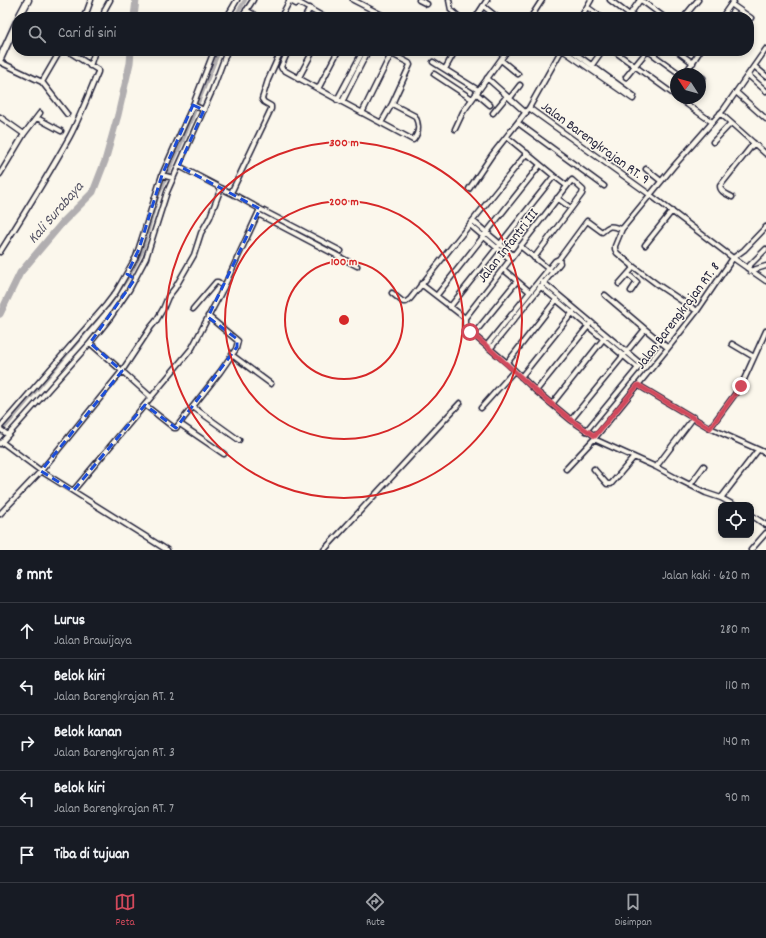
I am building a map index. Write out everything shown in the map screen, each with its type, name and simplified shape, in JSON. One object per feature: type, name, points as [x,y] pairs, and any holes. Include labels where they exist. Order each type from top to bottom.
[{"type":"main road","points":[[22,12],[28,0]]},
{"type":"main road","points":[[0,59],[12,33]]},
{"type":"street","points":[[86,12],[91,0]]},
{"type":"street","points":[[105,12],[110,0]]},
{"type":"street","points":[[231,12],[237,0]]},
{"type":"street","points":[[249,12],[246,10],[253,0]]},
{"type":"street","points":[[283,12],[289,0],[314,12]]},
{"type":"street","points":[[294,0],[310,10]]},
{"type":"street","points":[[353,0],[376,12]]},
{"type":"street","points":[[419,0],[427,4]]},
{"type":"street","points":[[449,0],[451,10],[453,12]]},
{"type":"street","points":[[479,12],[487,0]]},
{"type":"street","points":[[534,12],[542,0]]},
{"type":"street","points":[[584,12],[591,0]]},
{"type":"street","points":[[610,0],[625,12]]},
{"type":"street","points":[[633,12],[641,0],[657,12]]},
{"type":"street","points":[[688,12],[698,0]]},
{"type":"street","points":[[725,12],[732,2],[744,12]]},
{"type":"street","points":[[483,6],[491,12]]},
{"type":"street","points":[[587,7],[594,12]]},
{"type":"street","name":"Jalan Barengkrajan RT. 9","points":[[634,268],[615,250],[615,246],[622,229],[649,194],[720,114],[766,50]]},
{"type":"street","points":[[42,82],[57,56]]},
{"type":"street","points":[[0,252],[35,197],[70,135],[98,72],[98,70],[75,56]]},
{"type":"street","points":[[90,66],[93,56]]},
{"type":"street","points":[[6,434],[0,429],[106,305],[121,285],[127,274],[139,249],[148,217],[163,175],[194,105],[212,56]]},
{"type":"street","points":[[167,550],[41,471],[1,443],[6,434],[90,343],[110,318],[129,289],[146,258],[171,178],[178,166],[202,109],[212,91],[225,56]]},
{"type":"street","points":[[231,193],[271,109],[271,106],[262,99],[268,80],[279,56]]},
{"type":"street","points":[[285,56],[281,64],[281,68],[337,100],[413,140],[415,139],[419,127],[415,116],[392,104]]},
{"type":"street","points":[[298,78],[310,56]]},
{"type":"street","points":[[318,89],[335,56]]},
{"type":"street","points":[[337,100],[360,56]]},
{"type":"street","points":[[342,102],[365,56]]},
{"type":"street","points":[[362,113],[390,56]]},
{"type":"street","points":[[381,123],[392,104],[410,65],[409,63],[395,56]]},
{"type":"street","points":[[445,69],[452,56]]},
{"type":"street","points":[[454,129],[477,91],[504,56]]},
{"type":"street","points":[[469,189],[492,155],[530,108],[559,56]]},
{"type":"street","points":[[570,56],[599,73],[634,96],[633,99],[599,73],[592,65],[579,56]]},
{"type":"street","points":[[592,65],[598,56]]},
{"type":"street","points":[[621,56],[670,91]]},
{"type":"street","points":[[626,77],[643,56]]},
{"type":"street","points":[[654,56],[671,68]]},
{"type":"street","points":[[683,56],[692,63]]},
{"type":"street","points":[[689,68],[697,56]]},
{"type":"street","points":[[501,60],[518,74]]},
{"type":"street","points":[[0,62],[42,82],[67,114]]},
{"type":"street","points":[[433,62],[477,91],[490,105]]},
{"type":"street","points":[[754,66],[766,76]]},
{"type":"street","points":[[444,80],[450,72]]},
{"type":"street","points":[[434,74],[472,99]]},
{"type":"street","points":[[748,75],[766,90]]},
{"type":"street","points":[[487,78],[526,112]]},
{"type":"street","points":[[493,113],[520,85]]},
{"type":"street","points":[[736,92],[766,118]]},
{"type":"street","points":[[688,104],[712,122]]},
{"type":"street","points":[[194,105],[202,109]]},
{"type":"street","name":"Jalan Barengkrajan RT. 9","points":[[530,108],[766,281]]},
{"type":"street","points":[[0,174],[24,134],[40,113]]},
{"type":"street","points":[[720,114],[766,154]]},
{"type":"street","points":[[0,117],[24,134]]},
{"type":"street","points":[[37,118],[61,131]]},
{"type":"street","points":[[518,123],[604,186]]},
{"type":"street","points":[[713,142],[731,123]]},
{"type":"street","points":[[507,137],[567,186],[572,180],[584,191],[534,258]]},
{"type":"street","points":[[732,197],[722,192],[720,186],[754,143]]},
{"type":"street","points":[[392,294],[402,302],[406,302],[410,299],[527,153]]},
{"type":"street","points":[[437,296],[540,165]]},
{"type":"street","points":[[178,166],[341,251]]},
{"type":"street","points":[[646,168],[661,181]]},
{"type":"street","points":[[163,175],[171,178]]},
{"type":"street","points":[[450,306],[554,176]]},
{"type":"street","name":"Jalan Infantri III","points":[[465,318],[567,186]]},
{"type":"street","points":[[0,514],[41,471],[122,371],[156,321],[168,297],[175,288],[194,255],[201,234],[210,217],[221,188]]},
{"type":"street","points":[[557,198],[568,206]]},
{"type":"street","points":[[73,491],[146,406],[151,397],[192,348],[224,287],[260,209]]},
{"type":"street","points":[[645,245],[672,211]]},
{"type":"street","points":[[258,214],[357,266]]},
{"type":"street","points":[[489,347],[530,292],[537,284],[553,272],[560,263],[559,260],[587,221],[602,232],[610,226],[622,229]]},
{"type":"street","points":[[472,223],[512,257]]},
{"type":"street","name":"Jalan Barengkrajan RT. 8","points":[[566,469],[668,348],[697,311],[733,258],[744,250],[766,226]]},
{"type":"street","points":[[520,246],[553,272]]},
{"type":"street","points":[[748,269],[766,249]]},
{"type":"street","points":[[489,347],[541,287],[542,281],[548,269],[555,261],[559,260]]},
{"type":"street","points":[[748,269],[766,266]]},
{"type":"street","points":[[619,284],[634,268],[697,311]]},
{"type":"street","points":[[503,269],[530,292]]},
{"type":"street","points":[[127,274],[134,278]]},
{"type":"street","points":[[628,274],[636,282],[631,291]]},
{"type":"street","points":[[473,335],[516,281]]},
{"type":"street","points":[[542,281],[641,364]]},
{"type":"street","points":[[193,309],[216,282],[224,287]]},
{"type":"street","points":[[422,284],[465,318],[465,324],[473,335],[489,347],[520,377],[571,420],[594,437],[706,493],[728,502]]},
{"type":"street","points":[[537,284],[638,368]]},
{"type":"street","points":[[121,285],[129,289]]},
{"type":"street","points":[[605,295],[668,348]]},
{"type":"street","points":[[506,363],[560,296]]},
{"type":"street","points":[[520,377],[575,309]]},
{"type":"street","points":[[146,406],[176,428],[220,372],[237,347],[237,340],[209,317]]},
{"type":"street","points":[[536,391],[591,322]]},
{"type":"street","points":[[571,420],[645,329]]},
{"type":"street","points":[[710,428],[741,386],[766,332]]},
{"type":"street","points":[[552,404],[607,335]]},
{"type":"street","points":[[586,431],[660,341]]},
{"type":"street","points":[[90,343],[151,397]]},
{"type":"street","points":[[732,344],[754,357]]},
{"type":"street","points":[[232,355],[270,384]]},
{"type":"street","points":[[481,408],[514,371]]},
{"type":"street","points":[[638,385],[710,428],[766,454]]},
{"type":"street","points":[[324,550],[460,403]]},
{"type":"street","points":[[193,407],[239,440]]},
{"type":"street","points":[[656,467],[694,418]]},
{"type":"street","points":[[180,424],[224,454]]},
{"type":"street","points":[[721,498],[758,450]]},
{"type":"street","points":[[594,470],[608,484],[611,484],[634,457]]},
{"type":"street","points":[[690,485],[704,466]]},
{"type":"street","points":[[754,517],[766,525]]},
{"type":"street","points":[[751,550],[766,533]]},
{"type":"highlighted area","points":[[193,105],[204,110],[179,166],[260,209],[208,317],[237,339],[237,347],[176,428],[145,405],[73,491],[41,471],[122,371],[90,343],[135,279],[127,274],[139,249],[162,175]]},
{"type":"waterway","name":"Kali Surabaya","points":[[135,12],[136,0]]},
{"type":"waterway","points":[[238,12],[245,0]]},
{"type":"waterway","name":"Kali Surabaya","points":[[0,314],[20,273],[63,222],[93,192],[105,161],[118,115],[131,56]]},
{"type":"waterway","points":[[108,306],[130,274],[142,251],[157,198],[217,56]]},
{"type":"waterway","points":[[0,433],[98,317]]},
{"type":"route","points":[[470,332],[536,391],[571,420],[595,436],[638,385],[710,428],[741,386]]}]
